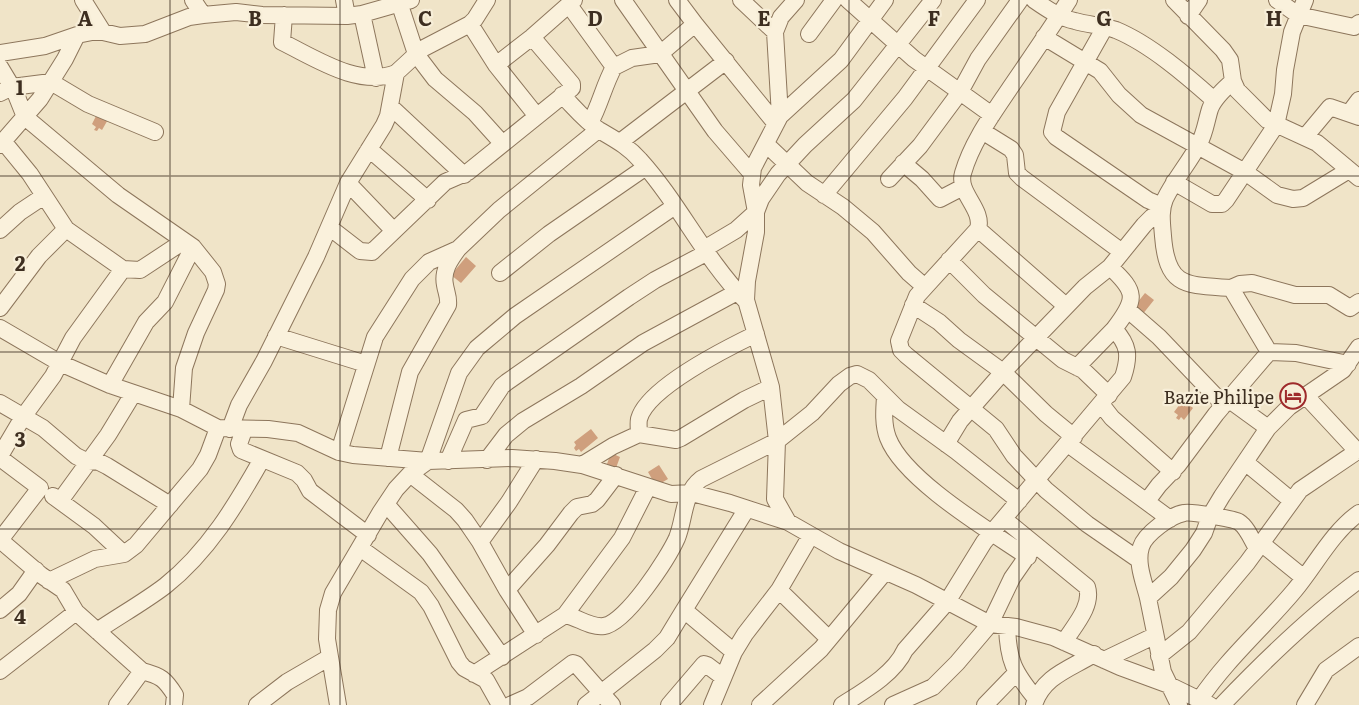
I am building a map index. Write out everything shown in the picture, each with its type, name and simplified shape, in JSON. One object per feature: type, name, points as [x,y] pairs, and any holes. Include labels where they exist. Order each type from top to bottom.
[{"type":"street","points":[[83,0],[103,32]]},
{"type":"street","points":[[193,0],[204,15]]},
{"type":"street","points":[[284,15],[282,42],[351,74],[376,78],[396,73],[416,54],[470,24],[487,0]]},
{"type":"street","points":[[623,0],[715,130],[752,174]]},
{"type":"street","points":[[677,0],[778,120]]},
{"type":"street","points":[[741,0],[775,32]]},
{"type":"street","points":[[778,120],[775,32],[781,17],[796,0]]},
{"type":"street","points":[[809,34],[834,0]]},
{"type":"street","points":[[848,0],[927,69],[992,115]]},
{"type":"street","points":[[487,460],[506,435],[523,421],[581,386],[643,343],[741,296],[747,281],[756,232],[756,213],[751,185],[753,168],[778,120],[841,60],[885,0]]},
{"type":"street","points":[[448,461],[466,420],[482,416],[502,386],[655,280],[736,230],[756,213],[761,199],[787,164],[854,100],[933,0]]},
{"type":"street","points":[[824,195],[927,69],[977,0]]},
{"type":"street","points":[[889,179],[920,146],[960,92],[978,59],[1020,0]]},
{"type":"street","points":[[1034,0],[1059,16],[1115,29],[1176,67],[1214,100]]},
{"type":"street","points":[[1068,0],[982,131],[964,170],[963,188],[978,217],[978,228],[917,296],[899,341],[901,350],[996,429],[1014,456],[1046,490],[1087,524],[1139,560]]},
{"type":"street","points":[[1044,38],[1100,71],[1119,95],[1141,115],[1245,172],[1275,193],[1297,199],[1354,174],[1322,147],[1267,120],[1252,106],[1237,90],[1233,81],[1230,60],[1223,50],[1174,0]]},
{"type":"street","points":[[1188,16],[1199,0]]},
{"type":"street","points":[[1277,0],[1301,7],[1345,27],[1354,27],[1359,23]]},
{"type":"street","points":[[0,53],[45,46],[77,35],[103,32],[120,36],[146,34],[189,17],[236,12],[246,7],[284,15],[351,10],[405,1],[416,54],[435,78],[475,113],[502,142]]},
{"type":"street","points":[[496,65],[571,2],[614,67]]},
{"type":"street","points":[[1174,182],[1212,204],[1222,204],[1276,124],[1283,94],[1288,51],[1301,7]]},
{"type":"street","points":[[351,10],[376,78]]},
{"type":"street","points":[[470,24],[496,65],[536,115]]},
{"type":"street","points":[[388,458],[410,372],[448,305],[449,298],[444,283],[444,273],[450,260],[458,249],[499,210],[594,126],[596,112],[614,67],[632,58],[660,54],[695,24]]},
{"type":"street","points":[[1105,27],[1058,112],[1052,132],[1162,210]]},
{"type":"street","points":[[77,35],[36,104],[2,143],[30,174],[66,230],[123,269],[140,270],[189,244]]},
{"type":"street","points":[[329,227],[364,253],[372,252],[446,182],[464,175],[502,142],[572,88],[572,84],[532,37]]},
{"type":"street","points":[[620,142],[726,61]]},
{"type":"street","points":[[0,67],[6,90],[25,117],[118,195],[189,244],[213,272],[217,284],[184,368],[181,409]]},
{"type":"street","points":[[0,610],[43,576],[95,559],[124,554],[141,540],[200,469],[213,444],[231,429],[239,405],[276,336],[348,183],[384,125],[396,73]]},
{"type":"street","points":[[1233,81],[1214,100],[1205,133],[1174,182],[1162,210],[1164,255],[1172,272],[1179,279],[1192,284],[1231,288],[1240,284],[1252,283],[1295,295],[1329,295],[1350,308],[1359,302]]},
{"type":"street","points":[[6,90],[51,82],[88,104],[155,132]]},
{"type":"street","points":[[562,95],[594,126],[620,142],[641,160],[705,251],[741,296],[756,334],[771,387],[777,441],[776,499],[788,522]]},
{"type":"street","points":[[390,106],[464,175]]},
{"type":"street","points":[[1305,137],[1330,106],[1356,109]]},
{"type":"street","points":[[982,131],[1011,149],[1016,155],[1017,173],[1022,178],[1122,252]]},
{"type":"street","points":[[766,144],[807,183],[843,207],[873,232],[909,273],[925,287]]},
{"type":"street","points":[[369,149],[428,200]]},
{"type":"street","points":[[903,163],[940,199],[963,188]]},
{"type":"street","points":[[500,273],[549,234],[646,167]]},
{"type":"street","points":[[348,183],[394,231]]},
{"type":"street","points":[[0,230],[20,212],[44,196]]},
{"type":"street","points":[[338,705],[327,639],[330,602],[337,585],[386,504],[410,474],[428,461],[455,382],[477,348],[515,316],[675,206]]},
{"type":"street","points":[[946,444],[971,407],[1003,372],[1066,306],[1110,267],[1144,225],[1162,210]]},
{"type":"street","points":[[978,228],[1066,306]]},
{"type":"street","points":[[0,308],[39,256],[66,230]]},
{"type":"street","points":[[110,385],[146,322],[165,302],[189,244]]},
{"type":"street","points":[[339,452],[375,338],[412,279],[429,262],[458,249]]},
{"type":"street","points":[[949,260],[984,295],[1035,338],[1063,360],[1077,367],[1105,400],[1112,418],[1173,472]]},
{"type":"street","points":[[1077,367],[1114,329],[1128,310],[1129,286],[1110,267]]},
{"type":"street","points":[[123,269],[78,330],[53,376],[23,417],[0,457],[94,526],[124,554]]},
{"type":"street","points":[[1231,288],[1269,352]]},
{"type":"street","points":[[913,304],[1003,372],[1071,440],[1170,519]]},
{"type":"street","points":[[1128,310],[1226,402],[1268,428]]},
{"type":"street","points":[[0,328],[60,363],[110,385],[231,429],[298,433],[339,452],[353,455],[428,461],[536,459],[582,465],[616,474],[671,494],[688,494],[730,503],[788,522],[839,551],[998,625],[1053,637],[1205,702],[1231,658],[1304,578],[1341,529],[1359,513]]},
{"type":"street","points":[[842,705],[867,689],[895,664],[947,602],[976,554],[1035,479],[1071,440],[1123,376],[1129,361],[1121,337],[1114,329]]},
{"type":"street","points":[[639,434],[639,419],[646,406],[659,391],[689,371],[756,334]]},
{"type":"street","points":[[276,336],[366,364]]},
{"type":"street","points":[[1148,598],[1171,577],[1193,550],[1204,533],[1210,516],[1268,428],[1289,407],[1332,379],[1348,364],[1359,347]]},
{"type":"street","points":[[1269,352],[1296,353],[1348,364]]},
{"type":"street","points":[[1147,501],[1173,472],[1196,438],[1269,352]]},
{"type":"street","points":[[564,615],[574,616],[591,625],[603,627],[612,624],[640,596],[668,555],[685,515],[688,494],[701,479],[777,441],[812,412],[839,384],[857,374],[869,380],[885,397],[1018,501]]},
{"type":"street","points":[[582,465],[613,446],[639,434],[676,440],[689,435],[744,400],[771,387]]},
{"type":"street","points":[[60,501],[121,415],[133,394]]},
{"type":"street","points":[[1159,656],[1189,632],[1259,546],[1292,501],[1310,482],[1358,450],[1305,395]]},
{"type":"street","points":[[885,397],[884,420],[888,439],[909,469],[928,486],[993,533],[1031,551],[1084,585],[1088,591],[1086,606],[1064,642]]},
{"type":"street","points":[[0,403],[43,428],[68,450],[88,462],[97,461],[107,466],[170,505]]},
{"type":"street","points":[[231,429],[239,448],[297,473],[310,491],[421,592],[431,606],[459,662],[486,680],[500,705]]},
{"type":"street","points":[[97,631],[159,590],[192,562],[227,519],[262,459]]},
{"type":"street","points":[[480,542],[536,459]]},
{"type":"street","points":[[1245,462],[1292,501]]},
{"type":"street","points":[[410,474],[456,510],[480,542],[536,635]]},
{"type":"street","points":[[507,590],[547,545],[571,513],[577,507],[592,504],[597,500],[616,474]]},
{"type":"street","points":[[474,674],[564,615],[622,538],[648,487]]},
{"type":"street","points":[[40,488],[0,540],[63,590],[76,612],[142,671],[156,674],[167,681],[175,695],[174,705]]},
{"type":"street","points":[[386,504],[430,554],[502,657]]},
{"type":"street","points":[[586,705],[608,699],[667,638],[746,510]]},
{"type":"street","points":[[1179,705],[1159,656],[1139,560],[1144,540],[1152,531],[1170,519],[1188,512],[1232,519],[1240,523],[1259,546],[1304,578]]},
{"type":"street","points":[[1004,519],[1031,551]]},
{"type":"street","points":[[712,705],[734,652],[751,624],[779,590],[811,535]]},
{"type":"street","points":[[893,705],[933,687],[998,625],[1012,578],[1031,551]]},
{"type":"street","points":[[760,705],[821,649],[885,572]]},
{"type":"street","points":[[1222,705],[1300,627],[1359,580]]},
{"type":"street","points":[[779,590],[828,638]]},
{"type":"street","points":[[684,610],[734,652]]},
{"type":"street","points":[[0,671],[76,612]]},
{"type":"street","points":[[998,625],[1016,673],[1035,702],[1049,680],[1099,657],[1155,636]]},
{"type":"street","points":[[1305,705],[1326,670],[1357,654]]},
{"type":"street","points":[[261,704],[304,671],[330,657]]},
{"type":"street","points":[[510,705],[528,697],[573,663],[576,663],[608,699]]},
{"type":"street","points":[[669,705],[704,664],[723,677]]},
{"type":"street","points":[[117,705],[142,671]]},
{"type":"street","points":[[985,705],[1016,673]]},
{"type":"building","points":[[99,110],[110,116],[102,130],[99,128],[97,131],[94,130],[96,127],[92,124]]},
{"type":"building","points":[[466,257],[476,266],[461,283],[451,275]]},
{"type":"building","points":[[1145,293],[1154,300],[1142,315],[1133,308]]},
{"type":"building","points":[[1183,400],[1193,408],[1184,420],[1181,417],[1179,420],[1176,418],[1178,415],[1174,412]]},
{"type":"building","points":[[591,429],[598,438],[581,452],[579,449],[576,451],[574,442]]},
{"type":"building","points":[[611,453],[620,457],[616,468],[607,464]]},
{"type":"building","points":[[659,465],[668,479],[656,486],[648,472]]},
{"type":"place","name":"Bazie Philipe","points":[[1293,396]]}]
